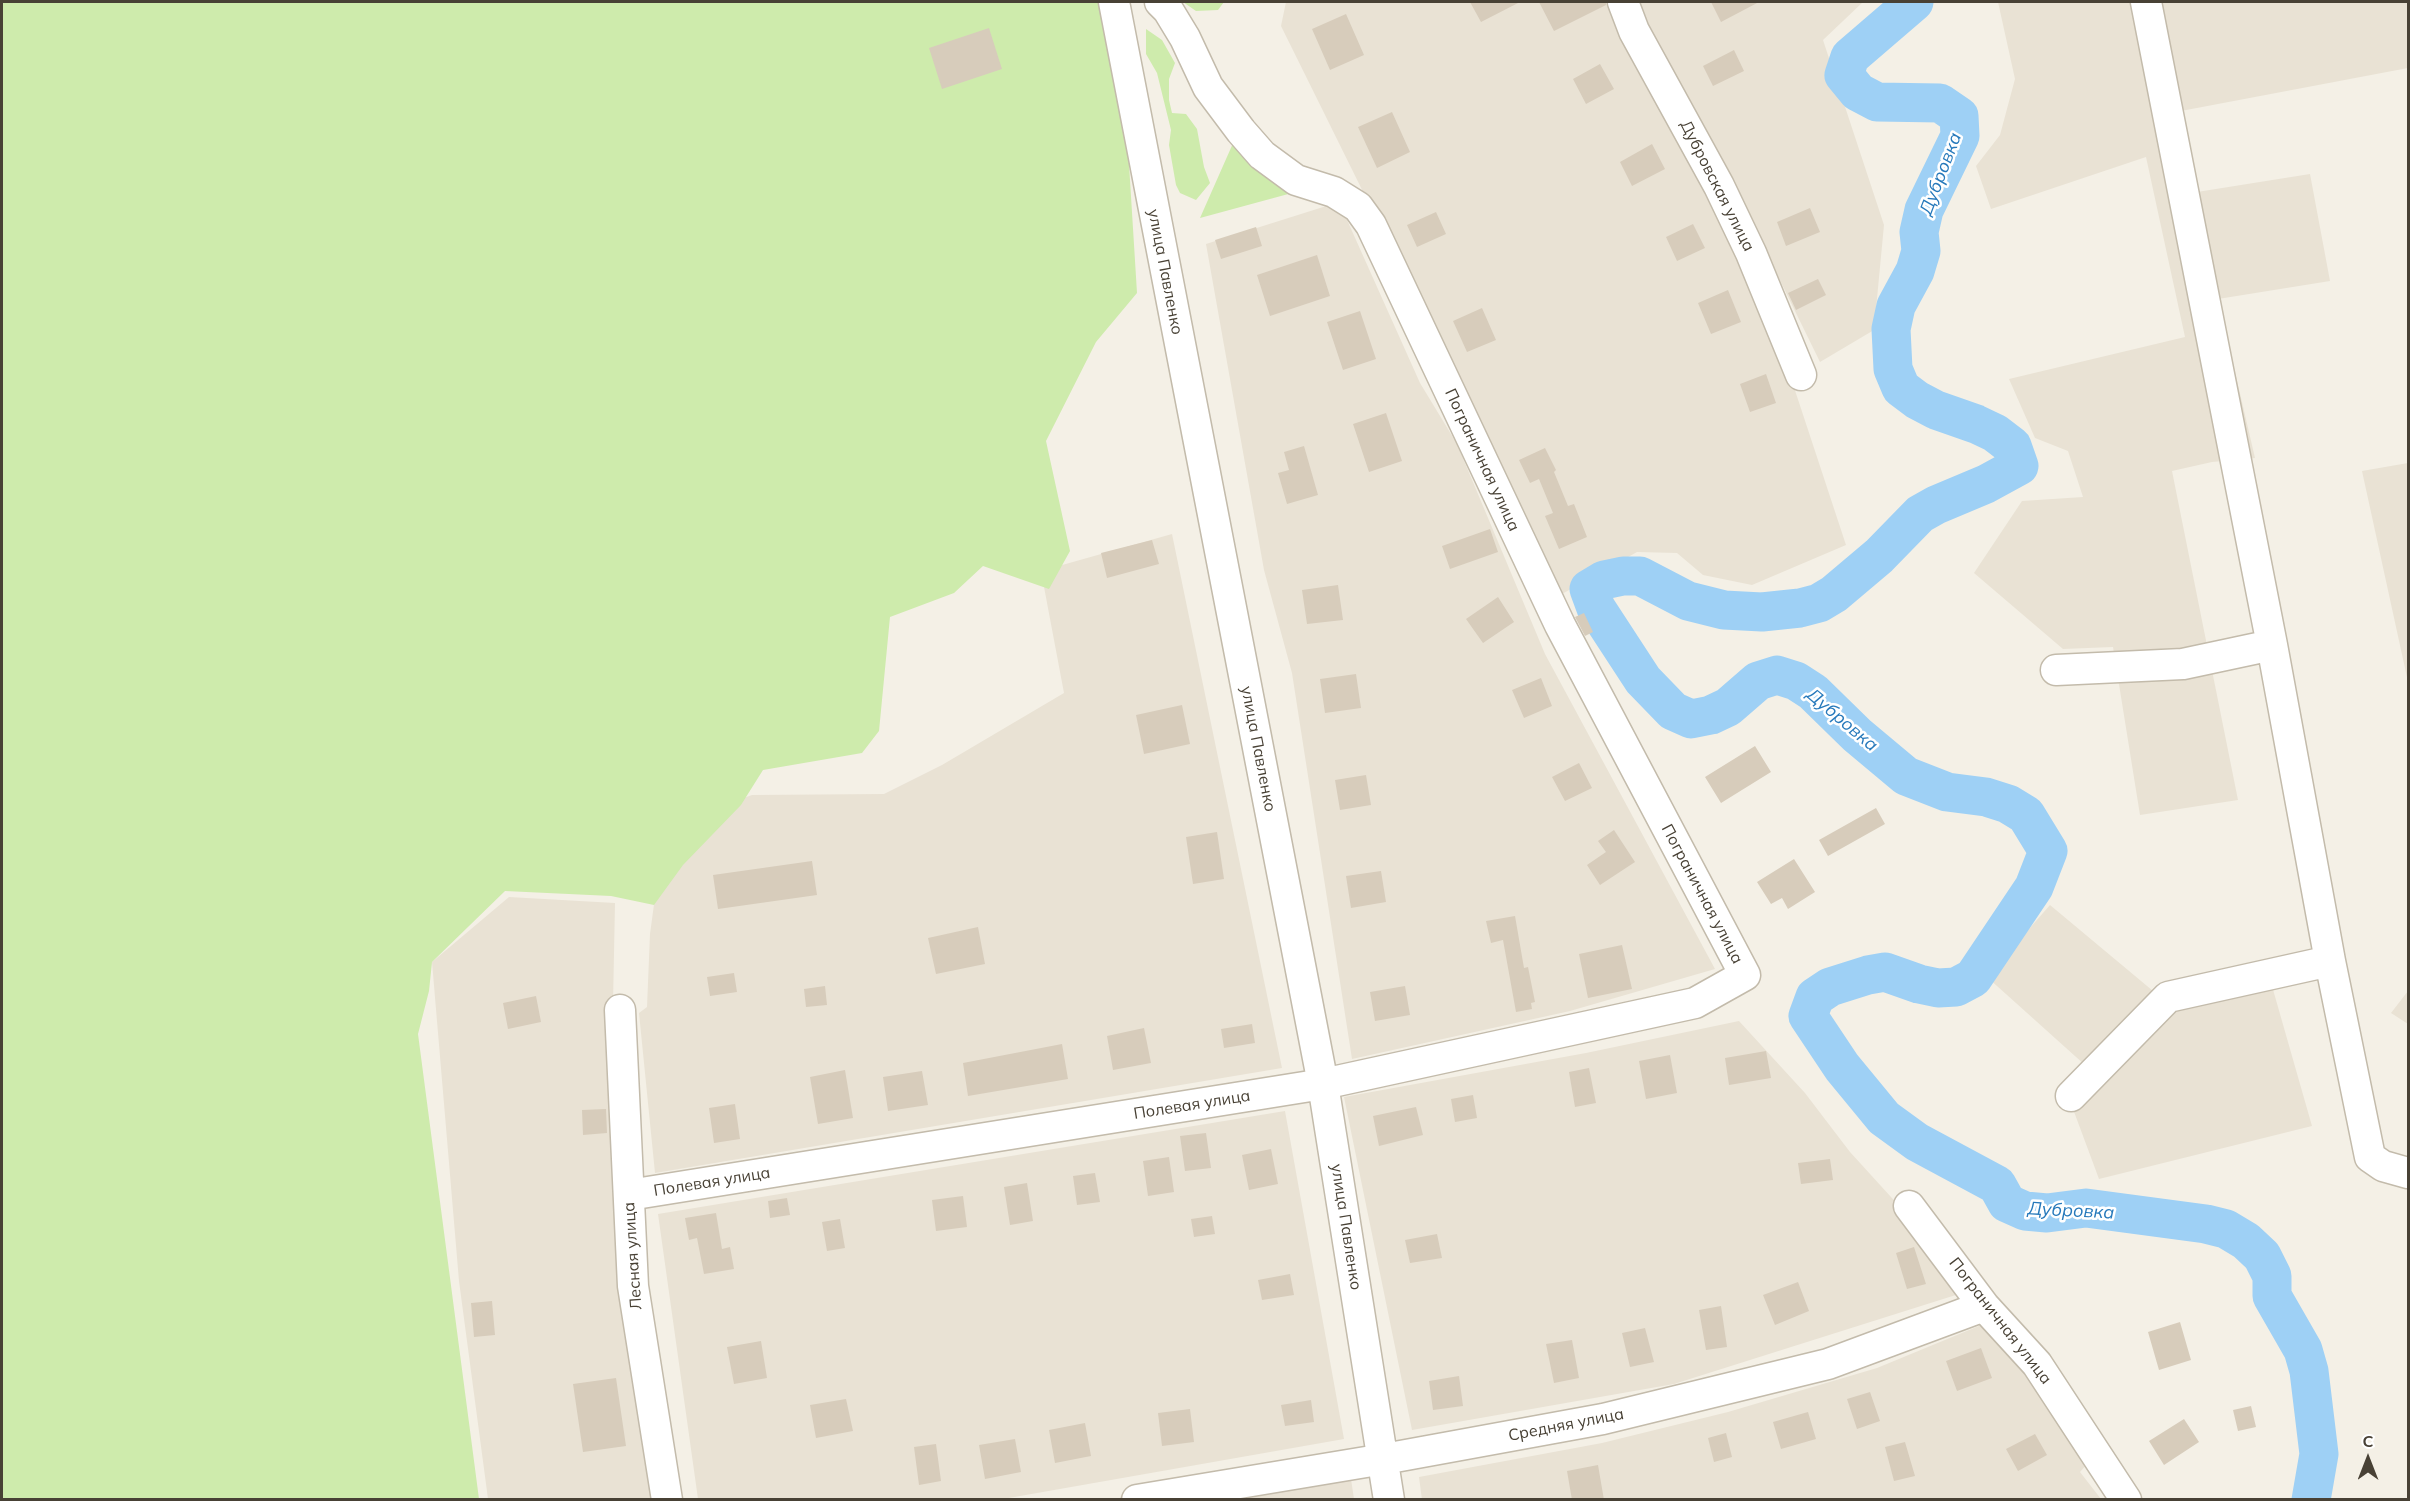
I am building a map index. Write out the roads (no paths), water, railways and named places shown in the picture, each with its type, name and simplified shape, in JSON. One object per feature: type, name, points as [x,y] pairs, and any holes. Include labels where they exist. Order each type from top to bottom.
[{"type":"street","name":"улица Павленко","points":[[1114,2],[1323,1084],[1389,1500]]},
{"type":"street","name":"Пограничная улица","points":[[1160,2],[1168,10],[1185,38],[1208,87],[1262,155],[1296,180],[1334,192],[1358,207],[1371,225],[1560,625],[1745,975]]},
{"type":"street","name":"Дубровская улица","points":[[1623,2],[1634,31],[1719,186],[1751,253],[1801,375]]},
{"type":"street","points":[[2146,2],[2272,645],[2330,961],[2370,1157],[2383,1166],[2409,1173]]},
{"type":"street","points":[[2056,669],[2183,664],[2272,645]]},
{"type":"street","points":[[2071,1096],[2168,997],[2330,961]]},
{"type":"street","name":"Полевая улица","points":[[629,1195],[1323,1084],[1695,1004],[1745,975]]},
{"type":"street","name":"Лесная улица","points":[[620,1010],[633,1286],[667,1500]]},
{"type":"street","name":"Пограничная улица","points":[[1909,1206],[1984,1306],[2037,1364],[2126,1500]]},
{"type":"street","name":"Средняя улица","points":[[1137,1500],[1384,1459],[1603,1419],[1828,1364],[1984,1306]]},
{"type":"waterway","name":"Дубровка","points":[[1914,2],[1850,57],[1844,75],[1858,92],[1877,102],[1940,103],[1959,116],[1960,136],[1924,210],[1919,232],[1921,251],[1915,271],[1896,306],[1891,329],[1893,369],[1901,388],[1917,400],[1936,410],[1995,433],[2012,446],[2019,466],[1920,514],[1879,556],[1834,594],[1819,603],[1800,608],[1762,612],[1724,610],[1688,601],[1640,576],[1623,576],[1604,580],[1589,589],[1596,608],[1643,680],[1673,711],[1691,719],[1711,715],[1728,707],[1758,681],[1777,675],[1796,681],[1813,692],[1857,735],[1906,776],[1947,792],[1986,797],[2008,804],[2026,815],[2048,851],[2034,887],[1973,978],[1956,987],[1938,988],[1885,972],[1868,975],[1830,987],[1815,997],[1808,1016],[1842,1067],[1884,1118],[1917,1142],[1997,1185],[2007,1203],[2025,1211],[2047,1213],[2086,1208],[2206,1224],[2226,1229],[2246,1241],[2262,1256],[2272,1276],[2272,1296],[2303,1350],[2309,1371],[2319,1454],[2311,1500]]}]
